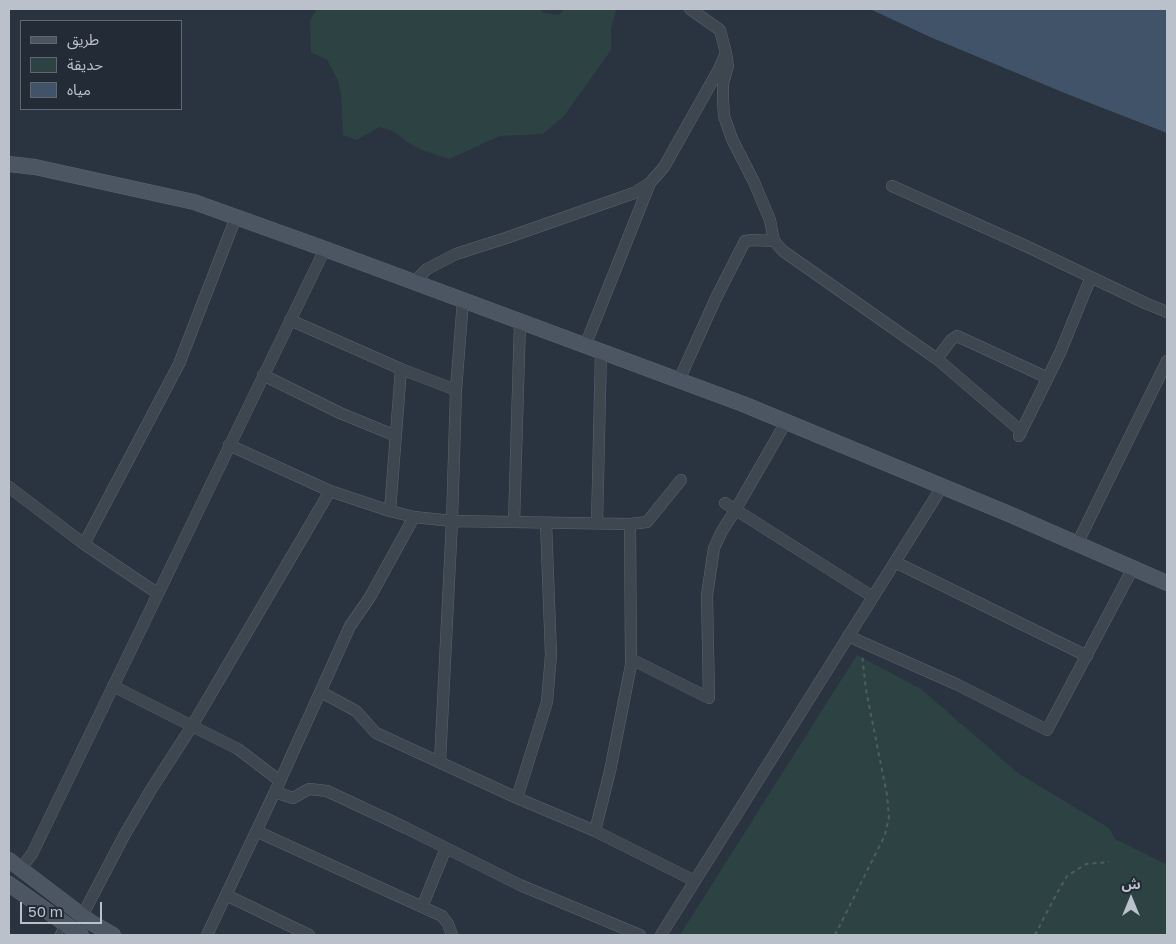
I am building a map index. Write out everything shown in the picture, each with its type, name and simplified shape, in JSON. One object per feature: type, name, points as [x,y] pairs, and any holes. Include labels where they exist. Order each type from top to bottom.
[{"type":"street","points":[[690,9],[720,30],[728,66],[723,83],[722,100],[724,116],[732,139],[754,182],[770,220],[774,242],[783,251],[938,358],[1020,434],[1060,353],[1091,277]]},
{"type":"street","points":[[585,346],[650,184],[664,167],[726,53]]},
{"type":"street","points":[[9,164],[35,167],[194,202],[324,248],[743,404],[1167,583]]},
{"type":"street","points":[[414,282],[427,269],[456,254],[634,193],[650,184]]},
{"type":"street","points":[[892,186],[1167,312]]},
{"type":"street","points":[[84,544],[179,364],[236,217]]},
{"type":"street","points":[[679,380],[716,298],[745,242],[752,240],[774,242]]},
{"type":"street","points":[[113,935],[82,916],[15,865],[32,854],[324,248]]},
{"type":"street","points":[[440,762],[452,521],[456,390],[463,300]]},
{"type":"street","points":[[290,320],[401,369],[456,390]]},
{"type":"street","points":[[514,522],[520,322]]},
{"type":"street","points":[[938,358],[951,340],[957,336],[1048,378]]},
{"type":"street","points":[[596,523],[601,351]]},
{"type":"street","points":[[1077,544],[1167,361]]},
{"type":"street","points":[[390,511],[401,369]]},
{"type":"street","points":[[263,375],[340,413],[396,436]]},
{"type":"street","points":[[631,658],[709,698],[706,594],[714,548],[722,530],[786,422]]},
{"type":"street","points":[[229,445],[330,491],[414,517],[452,521],[630,524],[647,522],[681,480]]},
{"type":"street","points":[[9,487],[84,544],[157,593]]},
{"type":"street","points":[[661,935],[942,487]]},
{"type":"street","points":[[82,916],[125,834],[192,726],[330,491]]},
{"type":"street","points":[[725,503],[873,597]]},
{"type":"street","points":[[207,935],[275,792],[350,626],[370,597],[414,517]]},
{"type":"street","points":[[517,798],[547,702],[551,655],[546,522]]},
{"type":"street","points":[[594,832],[610,771],[631,665],[630,524]]},
{"type":"street","points":[[895,562],[1087,656]]},
{"type":"street","points":[[848,636],[958,685],[1047,730],[1133,568]]},
{"type":"street","points":[[113,686],[238,749],[280,781]]},
{"type":"street","points":[[321,692],[356,711],[376,733],[594,832],[695,881]]},
{"type":"street","points":[[275,792],[293,798],[309,789],[327,791],[520,885],[640,935]]},
{"type":"street","points":[[256,832],[442,916],[448,924],[452,935]]},
{"type":"street","points":[[422,907],[446,848]]},
{"type":"street","points":[[9,884],[61,929],[81,935]]},
{"type":"street","points":[[226,895],[310,935]]},
{"type":"path","points":[[835,935],[885,836],[889,817],[887,795],[866,690],[860,641]]},
{"type":"path","points":[[1035,935],[1067,876],[1086,864],[1108,862]]},
{"type":"green space","points":[[317,9],[539,9],[544,13],[559,15],[564,9],[616,9],[611,29],[611,50],[564,116],[543,134],[500,136],[449,159],[422,150],[407,142],[393,131],[380,127],[356,140],[343,135],[341,95],[338,80],[327,60],[311,52],[310,21]]},
{"type":"green space","points":[[857,655],[921,689],[1018,773],[1109,828],[1115,839],[1167,865],[1167,935],[680,935]]},
{"type":"water","points":[[870,9],[1167,9],[1167,133],[930,37]]}]
